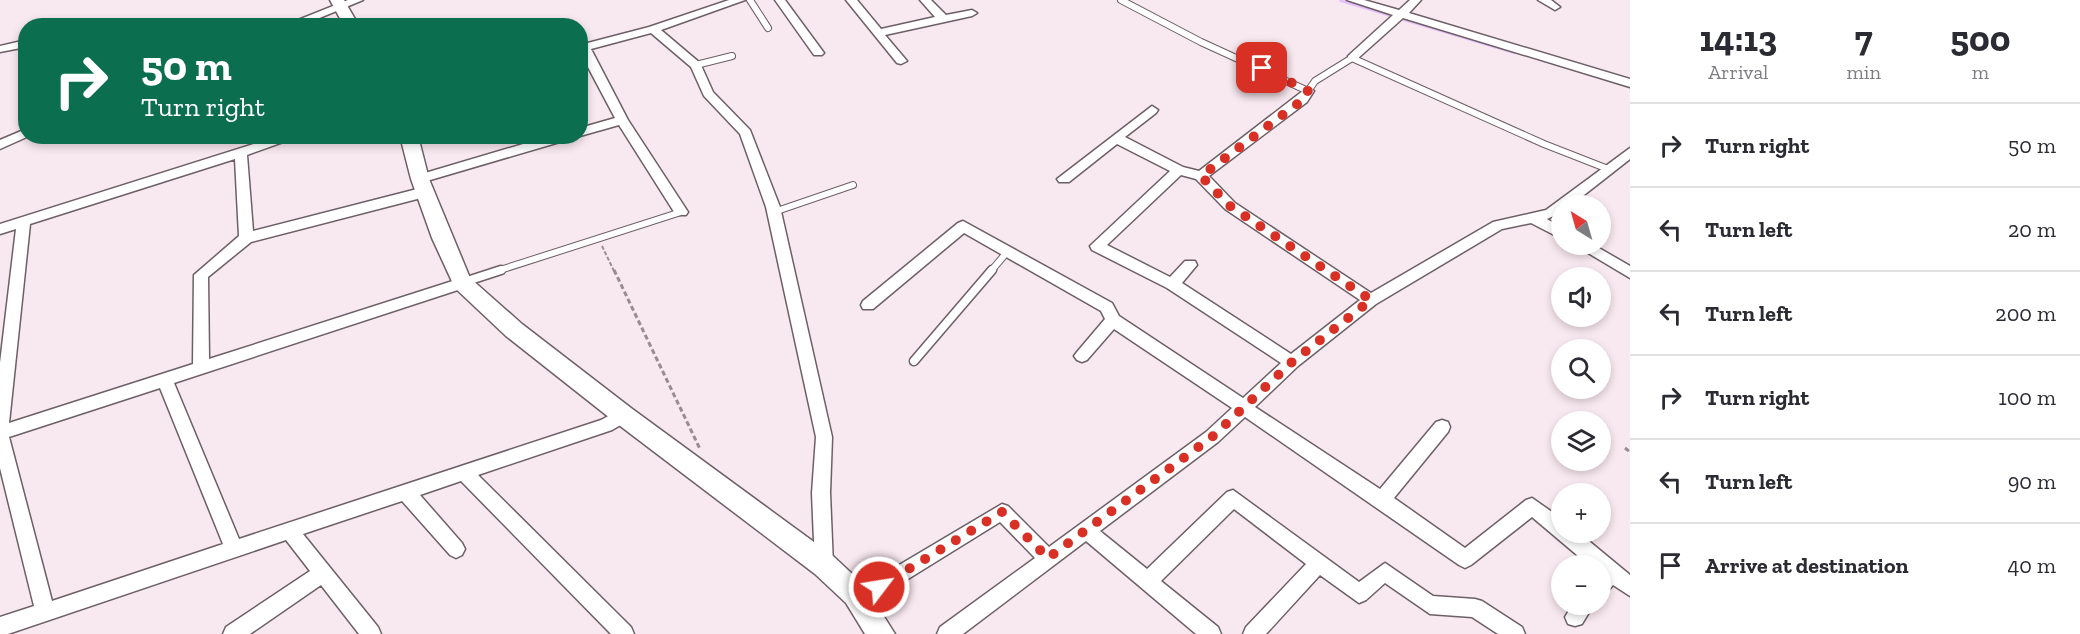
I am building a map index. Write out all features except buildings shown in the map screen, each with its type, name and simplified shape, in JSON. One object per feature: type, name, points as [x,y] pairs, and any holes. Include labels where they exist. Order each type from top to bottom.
[{"type":"street","points":[[306,18],[339,3],[358,0]]},
{"type":"street","points":[[588,47],[652,29],[699,7],[740,0]]},
{"type":"street","points":[[780,0],[818,53]]},
{"type":"street","points":[[851,0],[901,61]]},
{"type":"street","points":[[925,0],[943,19]]},
{"type":"street","points":[[1352,0],[1476,35],[1630,83]]},
{"type":"street","points":[[1352,58],[1416,0]]},
{"type":"street","points":[[1543,0],[1555,7]]},
{"type":"street","points":[[339,3],[347,18]]},
{"type":"street","points":[[878,33],[972,13]]},
{"type":"street","points":[[652,29],[696,65],[708,93],[746,133],[774,212],[824,436],[821,493],[824,565]]},
{"type":"street","points":[[0,49],[18,45]]},
{"type":"street","points":[[588,57],[622,120],[681,212]]},
{"type":"street","points":[[1201,176],[1304,99],[1308,91]]},
{"type":"street","points":[[1064,179],[1152,110]]},
{"type":"street","points":[[588,130],[622,120]]},
{"type":"street","points":[[0,145],[18,137]]},
{"type":"street","points":[[1116,138],[1179,170],[1201,176],[1230,206],[1371,300]]},
{"type":"street","points":[[0,229],[270,144]]},
{"type":"street","points":[[411,144],[442,238],[462,283],[514,330],[622,415],[824,565],[859,599],[881,634]]},
{"type":"street","points":[[201,368],[201,275],[246,238],[423,185],[543,144]]},
{"type":"street","points":[[947,634],[1212,437],[1292,362],[1371,300],[1498,225],[1550,214],[1630,152]]},
{"type":"street","points":[[241,154],[246,238]]},
{"type":"street","points":[[1179,170],[1097,246],[1172,284],[1292,362]]},
{"type":"street","points":[[1533,218],[1551,228]]},
{"type":"street","points":[[24,222],[0,433],[45,612]]},
{"type":"street","points":[[868,305],[963,226],[1107,307],[1113,320],[1382,500],[1465,559],[1532,506],[1551,521]]},
{"type":"street","points":[[1599,255],[1630,273]]},
{"type":"street","points":[[1172,284],[1190,265]]},
{"type":"street","points":[[0,433],[462,283]]},
{"type":"street","points":[[1082,356],[1113,320]]},
{"type":"street","points":[[165,380],[234,549]]},
{"type":"street","points":[[0,627],[606,425],[622,415]]},
{"type":"street","points":[[1382,500],[1442,428]]},
{"type":"street","points":[[463,471],[624,634]]},
{"type":"street","points":[[405,491],[456,549]]},
{"type":"street","points":[[1148,581],[1233,498],[1359,594],[1385,573],[1430,605],[1475,608],[1515,634]]},
{"type":"street","points":[[859,599],[1002,512],[1048,558]]},
{"type":"street","points":[[289,530],[371,634]]},
{"type":"street","points":[[1086,530],[1211,634]]},
{"type":"street","points":[[1574,543],[1584,555]]},
{"type":"street","points":[[1253,634],[1319,563]]},
{"type":"street","points":[[233,634],[323,573]]},
{"type":"street","points":[[1611,581],[1630,587]]},
{"type":"lane","points":[[750,0],[768,28]]},
{"type":"lane","points":[[1121,0],[1201,42],[1308,91],[1315,81],[1325,78],[1352,58],[1544,144],[1608,169]]},
{"type":"lane","points":[[696,65],[732,56]]},
{"type":"lane","points":[[774,212],[853,185]]},
{"type":"lane","points":[[462,283],[681,212]]},
{"type":"lane","points":[[914,361],[1008,251]]},
{"type":"path","points":[[599,239],[702,454]]},
{"type":"path","points":[[1625,448],[1630,452]]},
{"type":"waterway","points":[[1341,0],[1514,52]]},
{"type":"route","points":[[879,587],[1002,512],[1048,558],[1212,437],[1272,379],[1371,300],[1230,206],[1201,176],[1304,99],[1308,91],[1262,68]]}]
